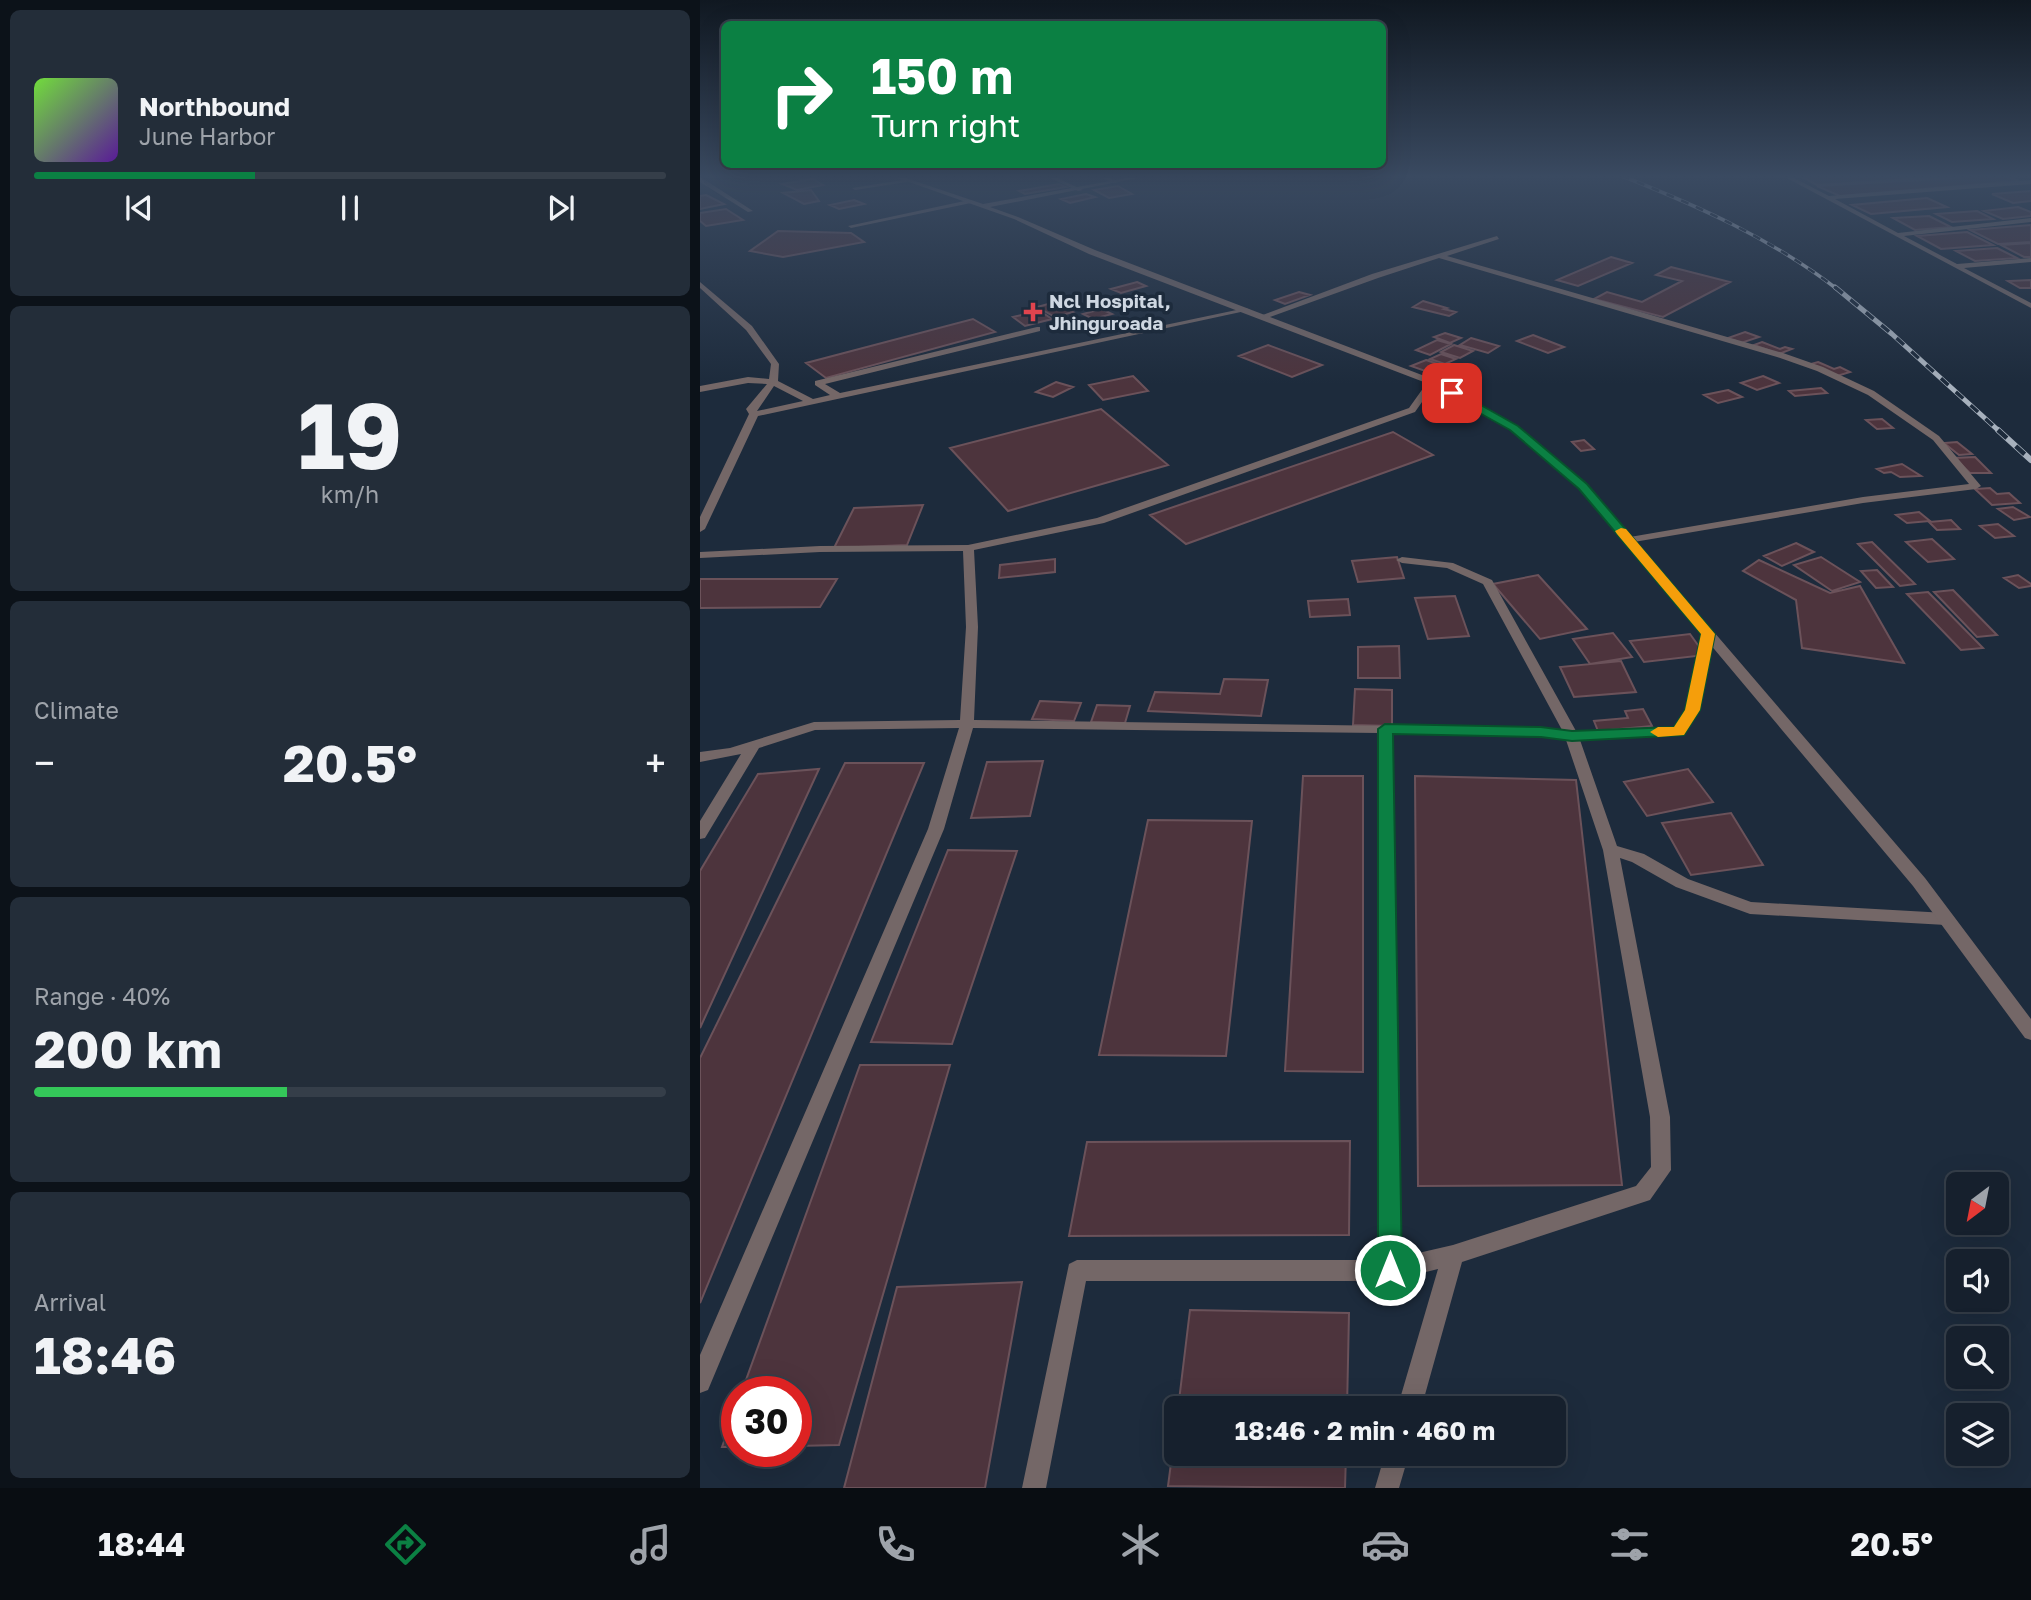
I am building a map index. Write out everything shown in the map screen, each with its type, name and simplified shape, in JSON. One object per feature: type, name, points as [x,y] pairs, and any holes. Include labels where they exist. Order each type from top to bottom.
[{"type":"street","points":[[1074,245],[1432,382],[1514,428],[1583,486],[1919,881],[2031,1033]]},
{"type":"street","points":[[1264,316],[1473,245]]},
{"type":"street","points":[[1920,245],[2031,306]]},
{"type":"street","points":[[1439,256],[1820,369],[1871,393],[1936,438],[1976,486],[1863,500],[1628,540]]},
{"type":"street","points":[[1957,266],[2031,260]]},
{"type":"street","points":[[700,284],[749,328],[775,364],[773,382],[751,409],[754,414]]},
{"type":"street","points":[[754,414],[1246,310]]},
{"type":"street","points":[[838,396],[818,383],[1037,329]]},
{"type":"street","points":[[700,389],[748,380],[773,382],[813,402]]},
{"type":"street","points":[[700,555],[820,549],[968,548],[1100,521],[1412,410],[1432,382]]},
{"type":"street","points":[[700,529],[754,414]]},
{"type":"street","points":[[700,1382],[936,829],[967,724],[972,627],[968,548]]},
{"type":"street","points":[[1034,1488],[1077,1271],[1390,1270],[1453,1255],[1643,1193],[1661,1170],[1660,1117],[1611,850],[1572,736],[1488,582],[1449,565],[1402,560]]},
{"type":"street","points":[[700,757],[731,752],[814,726],[967,724],[1385,729],[1541,732],[1572,736],[1678,732],[1693,710],[1708,634]]},
{"type":"street","points":[[1385,729],[1390,1270]]},
{"type":"street","points":[[700,834],[754,744]]},
{"type":"street","points":[[1611,850],[1638,858],[1682,883],[1750,908],[1947,919]]},
{"type":"street","points":[[1413,1396],[1453,1255]]},
{"type":"street","points":[[1387,1488],[1393,1466]]},
{"type":"building","points":[[758,245],[845,245],[783,257],[750,251]]},
{"type":"building","points":[[1934,245],[1987,245],[1941,249]]},
{"type":"building","points":[[2002,245],[2031,245],[2031,257],[2024,257]]},
{"type":"building","points":[[1997,248],[2017,258],[1975,261],[1956,251]]},
{"type":"building","points":[[1611,257],[1632,263],[1578,286],[1557,280]]},
{"type":"building","points":[[1671,267],[1730,282],[1663,317],[1594,299],[1607,292],[1642,302],[1682,281],[1656,275]]},
{"type":"building","points":[[2031,280],[2031,288],[2020,288],[2008,281]]},
{"type":"building","points":[[1137,282],[1146,286],[1121,293],[1111,289]]},
{"type":"building","points":[[1299,292],[1310,295],[1285,304],[1275,300]]},
{"type":"building","points":[[1423,301],[1456,312],[1449,316],[1413,307]]},
{"type":"building","points":[[1055,302],[1073,312],[1055,317],[1037,307]]},
{"type":"building","points":[[1101,309],[1112,314],[1093,319],[1083,314]]},
{"type":"building","points":[[1040,311],[1052,319],[1025,326],[1013,317]]},
{"type":"building","points":[[973,319],[995,332],[826,378],[806,363]]},
{"type":"building","points":[[1745,332],[1759,337],[1741,343],[1728,338]]},
{"type":"building","points":[[1445,333],[1461,338],[1450,343],[1434,337]]},
{"type":"building","points":[[1533,335],[1564,347],[1548,353],[1517,341]]},
{"type":"building","points":[[1471,338],[1499,346],[1488,353],[1460,345]]},
{"type":"building","points":[[1437,340],[1451,344],[1430,355],[1416,350]]},
{"type":"building","points":[[1762,342],[1780,349],[1792,349],[1779,354],[1754,345]]},
{"type":"building","points":[[1268,345],[1322,365],[1292,377],[1239,356]]},
{"type":"building","points":[[1454,345],[1473,351],[1460,358],[1441,352]]},
{"type":"building","points":[[1441,354],[1456,359],[1445,364],[1430,359]]},
{"type":"building","points":[[1426,360],[1444,366],[1428,372],[1411,366]]},
{"type":"building","points":[[1818,362],[1850,372],[1837,376],[1811,364]]},
{"type":"building","points":[[1133,376],[1148,391],[1103,400],[1089,385]]},
{"type":"building","points":[[1763,376],[1779,383],[1757,390],[1741,383]]},
{"type":"building","points":[[1056,382],[1073,387],[1053,397],[1036,392]]},
{"type":"building","points":[[1821,388],[1827,393],[1795,396],[1789,391]]},
{"type":"building","points":[[1728,390],[1742,397],[1718,403],[1704,395]]},
{"type":"building","points":[[1101,409],[1168,465],[1008,511],[950,448]]},
{"type":"building","points":[[1882,419],[1893,428],[1877,429],[1866,420]]},
{"type":"building","points":[[1393,432],[1433,455],[1186,544],[1150,515]]},
{"type":"building","points":[[1584,440],[1594,449],[1581,451],[1572,442]]},
{"type":"building","points":[[1957,442],[1972,454],[1959,455],[1944,443]]},
{"type":"building","points":[[1975,457],[1991,473],[1970,473],[1954,458]]},
{"type":"building","points":[[1902,464],[1921,476],[1900,477],[1877,469]]},
{"type":"building","points":[[1990,488],[1997,494],[2009,493],[2020,503],[1992,505],[1975,489]]},
{"type":"building","points":[[923,505],[907,545],[834,548],[854,508]]},
{"type":"building","points":[[2013,507],[2030,517],[2014,520],[1998,509]]},
{"type":"building","points":[[1919,512],[1930,521],[1907,523],[1896,515]]},
{"type":"building","points":[[1951,520],[1960,529],[1937,530],[1929,522]]},
{"type":"building","points":[[1998,524],[2014,536],[1995,538],[1980,526]]},
{"type":"building","points":[[1932,539],[1954,559],[1928,562],[1906,542]]},
{"type":"building","points":[[1872,542],[1915,584],[1900,586],[1858,544]]},
{"type":"building","points":[[1796,543],[1814,552],[1782,566],[1764,556]]},
{"type":"building","points":[[1397,557],[1404,578],[1358,582],[1352,561]]},
{"type":"building","points":[[1821,557],[1860,582],[1832,591],[1794,565]]},
{"type":"building","points":[[1055,559],[1055,572],[999,578],[1000,565]]},
{"type":"building","points":[[1759,560],[1830,593],[1860,586],[1904,663],[1802,648],[1796,600],[1743,571]]},
{"type":"building","points":[[1877,570],[1893,587],[1876,588],[1861,571]]},
{"type":"building","points":[[1538,575],[1587,629],[1540,639],[1493,584]]},
{"type":"building","points":[[2018,575],[2031,586],[2019,588],[2004,578]]},
{"type":"building","points":[[700,579],[837,579],[820,607],[700,608]]},
{"type":"building","points":[[1953,590],[1997,635],[1977,637],[1934,592]]},
{"type":"building","points":[[1928,592],[1983,648],[1961,650],[1907,594]]},
{"type":"building","points":[[1455,596],[1469,636],[1428,639],[1415,598]]},
{"type":"building","points":[[1348,599],[1350,615],[1310,617],[1308,601]]},
{"type":"building","points":[[1613,633],[1632,657],[1590,664],[1573,639]]},
{"type":"building","points":[[1690,634],[1705,655],[1644,662],[1630,641]]},
{"type":"building","points":[[1399,646],[1400,678],[1358,678],[1358,647]]},
{"type":"building","points":[[1621,661],[1636,692],[1574,697],[1560,667]]},
{"type":"building","points":[[1224,679],[1268,680],[1261,716],[1148,711],[1155,692],[1220,694]]},
{"type":"building","points":[[1355,689],[1392,690],[1392,726],[1353,725]]},
{"type":"building","points":[[1040,701],[1081,703],[1074,721],[1032,719]]},
{"type":"building","points":[[1097,705],[1130,706],[1125,723],[1091,722]]},
{"type":"building","points":[[1643,709],[1652,726],[1598,731],[1594,721],[1628,718],[1625,711]]},
{"type":"building","points":[[1043,761],[1030,816],[971,818],[987,762]]},
{"type":"building","points":[[845,763],[924,763],[700,1303],[700,1058]]},
{"type":"building","points":[[819,769],[700,1028],[700,871],[758,774]]},
{"type":"building","points":[[1688,769],[1713,802],[1647,816],[1624,782]]},
{"type":"building","points":[[1303,776],[1363,776],[1363,1072],[1285,1071]]},
{"type":"building","points":[[1415,776],[1576,780],[1622,1185],[1418,1186]]},
{"type":"building","points":[[1731,813],[1763,865],[1691,875],[1662,823]]},
{"type":"building","points":[[1148,820],[1252,821],[1226,1056],[1099,1055]]},
{"type":"building","points":[[948,850],[1017,851],[952,1044],[871,1042]]},
{"type":"building","points":[[860,1065],[950,1065],[839,1445],[812,1446],[812,1376],[747,1376]]},
{"type":"building","points":[[1350,1141],[1349,1235],[1069,1236],[1087,1142]]},
{"type":"building","points":[[1022,1282],[985,1488],[844,1488],[897,1287]]},
{"type":"building","points":[[1190,1310],[1349,1313],[1347,1396],[1180,1396]]},
{"type":"building","points":[[1171,1466],[1346,1466],[1345,1488],[1168,1486]]},
{"type":"railway","points":[[1772,245],[1837,289]]},
{"type":"railway","points":[[1835,287],[1892,334],[1999,431]]},
{"type":"railway","points":[[1998,430],[2031,460]]},
{"type":"slow traffic","points":[[1621,531],[1708,634],[1693,710],[1678,732],[1658,732]]},
{"type":"place","name":"Ncl Hospital, Jhinguroada","points":[[1033,312]]},
{"type":"route","points":[[1390,1270],[1385,729],[1541,732],[1572,736],[1678,732],[1693,710],[1708,634],[1583,486],[1514,428],[1452,393]]}]
